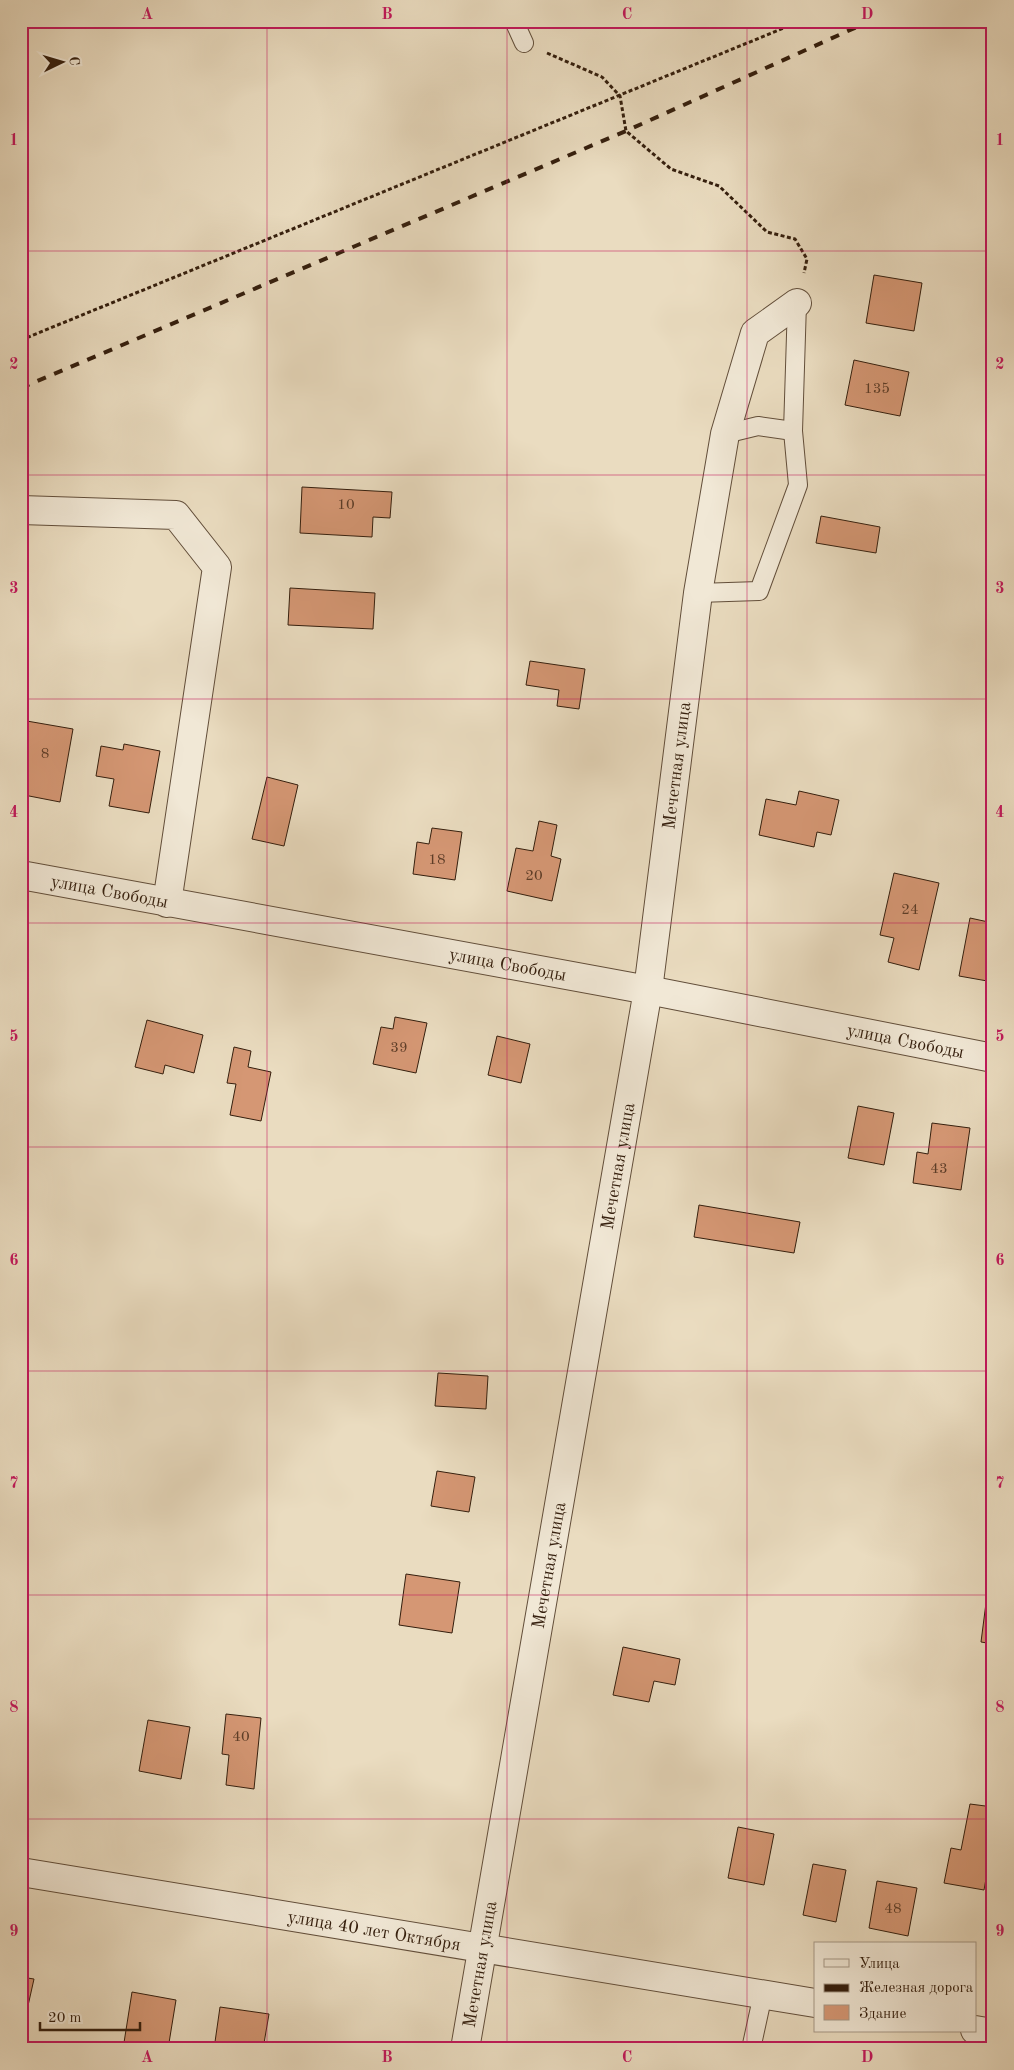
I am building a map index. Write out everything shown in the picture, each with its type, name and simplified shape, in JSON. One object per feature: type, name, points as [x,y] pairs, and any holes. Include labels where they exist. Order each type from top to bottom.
[{"type":"street","name":"Мечетная улица","points":[[465,2049],[481,1946],[648,990],[698,593],[724,434],[755,333],[798,303]]},
{"type":"street","points":[[21,510],[176,515],[217,567],[167,903]]},
{"type":"street","name":"улица Свободы","points":[[21,875],[648,990],[993,1058]]},
{"type":"street","name":"улица 40 лет Октября","points":[[21,1872],[481,1946],[814,2003]]},
{"type":"street","points":[[976,2030],[993,2033]]},
{"type":"lane","points":[[514,21],[524,42]]},
{"type":"lane","points":[[698,593],[760,591],[798,485],[792,431],[798,303]]},
{"type":"lane","points":[[724,434],[758,426],[792,431]]},
{"type":"lane","points":[[751,2049],[762,1994]]},
{"type":"path","points":[[21,340],[801,21]]},
{"type":"path","points":[[524,42],[602,77],[620,96],[626,130],[671,169],[719,186],[767,232],[795,239],[807,259],[798,303]]},
{"type":"building","points":[[874,275],[922,283],[914,331],[866,323]]},
{"type":"building","points":[[854,360],[909,372],[900,416],[845,405]]},
{"type":"building","points":[[302,487],[392,492],[390,518],[373,517],[372,537],[300,533]]},
{"type":"building","points":[[821,516],[880,527],[876,553],[816,543]]},
{"type":"building","points":[[290,588],[375,593],[373,629],[288,625]]},
{"type":"building","points":[[530,661],[585,669],[579,709],[557,706],[559,690],[526,685]]},
{"type":"building","points":[[21,720],[73,729],[60,802],[24,795],[27,778],[21,777]]},
{"type":"building","points":[[124,744],[160,751],[149,813],[109,806],[114,779],[96,776],[101,746],[123,750]]},
{"type":"building","points":[[993,749],[993,781],[987,780]]},
{"type":"building","points":[[267,777],[298,785],[284,846],[252,839]]},
{"type":"building","points":[[799,791],[839,800],[831,835],[817,832],[814,847],[759,835],[766,799],[796,805]]},
{"type":"building","points":[[539,821],[557,825],[551,856],[561,859],[552,901],[507,891],[516,848],[533,851]]},
{"type":"building","points":[[432,828],[462,832],[455,880],[413,874],[417,842],[429,844]]},
{"type":"building","points":[[894,873],[939,883],[919,970],[888,962],[894,938],[880,935]]},
{"type":"building","points":[[970,918],[993,923],[993,982],[959,976]]},
{"type":"building","points":[[395,1017],[427,1023],[416,1073],[373,1064],[381,1027],[393,1029]]},
{"type":"building","points":[[147,1020],[203,1035],[194,1073],[165,1065],[163,1074],[135,1067]]},
{"type":"building","points":[[497,1036],[530,1044],[521,1083],[488,1075]]},
{"type":"building","points":[[234,1047],[251,1051],[248,1067],[271,1072],[261,1121],[230,1115],[236,1084],[227,1083]]},
{"type":"building","points":[[858,1106],[894,1113],[884,1165],[848,1158]]},
{"type":"building","points":[[932,1123],[970,1128],[961,1190],[913,1183],[917,1152],[928,1154]]},
{"type":"building","points":[[699,1205],[800,1222],[794,1253],[694,1237]]},
{"type":"building","points":[[438,1373],[488,1376],[486,1409],[435,1406]]},
{"type":"building","points":[[437,1471],[475,1477],[469,1512],[431,1506]]},
{"type":"building","points":[[406,1574],[460,1582],[452,1633],[399,1625]]},
{"type":"building","points":[[986,1603],[993,1604],[993,1644],[981,1642]]},
{"type":"building","points":[[623,1647],[680,1659],[675,1685],[654,1681],[649,1702],[613,1695]]},
{"type":"building","points":[[226,1714],[261,1718],[254,1789],[226,1785],[229,1755],[222,1754]]},
{"type":"building","points":[[148,1720],[190,1727],[181,1779],[139,1771]]},
{"type":"building","points":[[970,1804],[993,1807],[993,1839],[984,1890],[944,1883],[951,1848],[961,1850]]},
{"type":"building","points":[[738,1827],[774,1834],[764,1885],[728,1878]]},
{"type":"building","points":[[813,1864],[846,1870],[836,1922],[803,1915]]},
{"type":"building","points":[[877,1881],[917,1888],[908,1936],[869,1928]]},
{"type":"building","points":[[21,1977],[34,1979],[21,2037]]},
{"type":"building","points":[[132,1992],[176,2000],[168,2049],[123,2049]]},
{"type":"building","points":[[220,2007],[269,2014],[263,2049],[214,2049]]},
{"type":"railway","points":[[21,388],[626,131],[870,21]]}]
